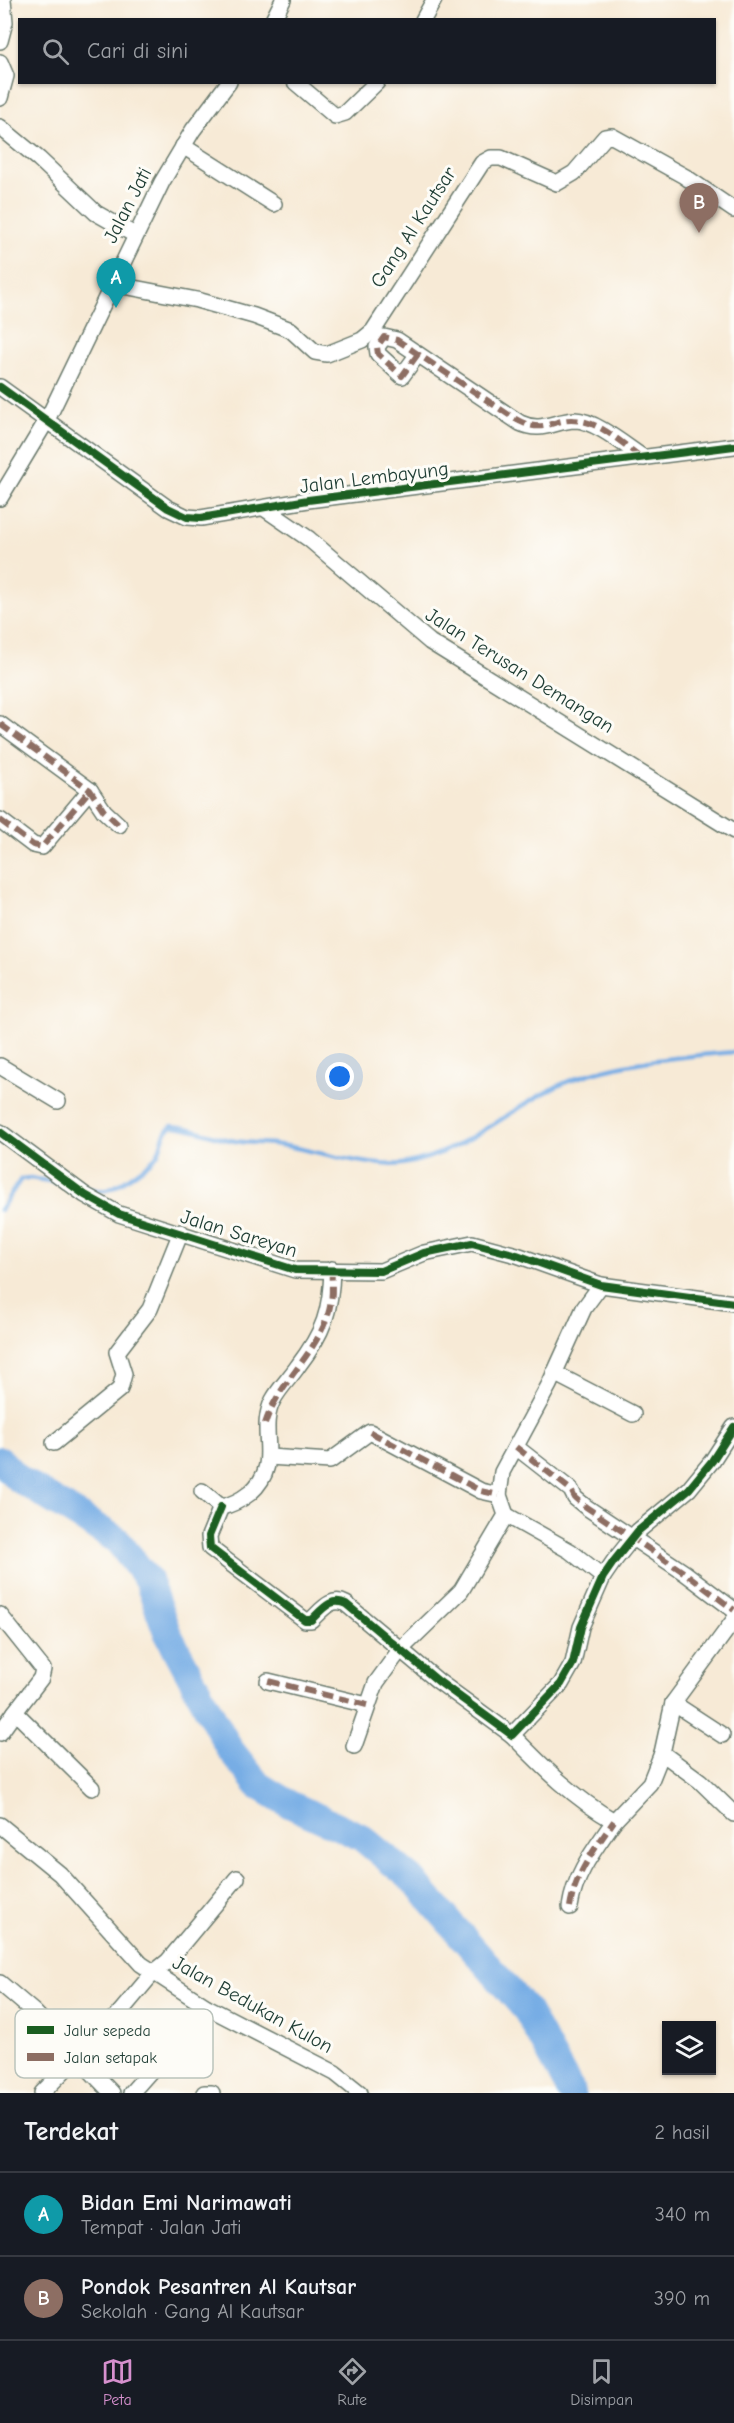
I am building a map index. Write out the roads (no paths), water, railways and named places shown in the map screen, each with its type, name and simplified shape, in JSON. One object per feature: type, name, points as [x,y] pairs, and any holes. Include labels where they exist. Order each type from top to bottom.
[{"type":"street","points":[[0,41],[5,22],[3,0]]},
{"type":"street","points":[[274,18],[283,0]]},
{"type":"street","points":[[424,18],[434,0]]},
{"type":"street","points":[[0,62],[6,76],[0,98]]},
{"type":"street","name":"Jalan Jati","points":[[0,498],[47,420],[135,235],[183,146],[228,84]]},
{"type":"street","points":[[297,84],[335,116],[345,113],[375,84]]},
{"type":"street","points":[[0,127],[39,159],[96,213],[135,235]]},
{"type":"street","name":"Gang Al Kautsar","points":[[112,284],[197,300],[254,316],[291,330],[315,352],[327,354],[369,335],[426,251],[475,170],[491,158],[501,158],[556,183],[574,173],[605,137],[612,136],[684,176],[734,210]]},
{"type":"street","points":[[183,146],[274,204]]},
{"type":"street","points":[[418,354],[528,427],[544,428],[575,420],[590,423],[644,458]]},
{"type":"street","name":"Jalan Lembayung","points":[[0,387],[181,515],[201,518],[734,446]]},
{"type":"street","name":"Jalan Terusan Demangan","points":[[264,508],[309,539],[430,642],[734,831]]},
{"type":"street","points":[[0,724],[90,790],[104,811],[119,825]]},
{"type":"street","points":[[0,820],[33,844],[42,847],[47,845],[90,790]]},
{"type":"street","points":[[0,1066],[58,1101]]},
{"type":"street","name":"Jalan Sareyan","points":[[0,1132],[86,1195],[119,1214],[295,1270],[381,1271],[424,1253],[472,1243],[517,1255],[602,1285],[734,1303]]},
{"type":"street","points":[[54,1443],[120,1389],[124,1374],[117,1352],[150,1309],[181,1232]]},
{"type":"street","points":[[332,1269],[331,1302],[325,1320],[314,1343],[274,1398],[269,1409],[265,1424],[270,1440],[269,1457],[264,1476],[256,1487],[243,1498],[221,1507],[209,1536],[210,1548],[303,1619],[310,1621],[330,1602],[341,1601],[400,1650],[512,1735],[549,1774],[586,1805],[614,1821]]},
{"type":"street","points":[[602,1285],[585,1308],[498,1482],[498,1495],[506,1515],[570,1551],[603,1577]]},
{"type":"street","points":[[554,1373],[633,1414]]},
{"type":"street","points":[[512,1735],[561,1684],[573,1663],[581,1627],[603,1577],[633,1537],[689,1489],[734,1427]]},
{"type":"street","points":[[269,1457],[330,1461],[370,1432],[481,1491],[498,1495]]},
{"type":"street","points":[[516,1447],[571,1490],[575,1498],[586,1507],[633,1537],[734,1610]]},
{"type":"street","points":[[202,1491],[221,1507]]},
{"type":"street","points":[[354,1746],[376,1683],[400,1650],[461,1591],[506,1515]]},
{"type":"street","points":[[0,1615],[43,1669],[41,1678],[0,1733]]},
{"type":"street","points":[[570,1908],[573,1887],[579,1872],[614,1821],[650,1783],[662,1753],[673,1703],[734,1620]]},
{"type":"street","points":[[268,1681],[367,1705]]},
{"type":"street","points":[[673,1703],[722,1735]]},
{"type":"street","points":[[15,1712],[92,1788]]},
{"type":"street","points":[[662,1753],[700,1781],[734,1814]]},
{"type":"street","name":"Jalan Bedukan Kulon","points":[[0,1824],[60,1874],[131,1955],[153,1973],[211,2009]]},
{"type":"street","points":[[123,2009],[153,1973],[168,1961],[237,1878]]},
{"type":"street","points":[[0,1983],[30,2009]]},
{"type":"street","name":"Jalan Bedukan Kulon","points":[[213,2010],[336,2073],[360,2093]]},
{"type":"street","points":[[42,2093],[57,2078]]},
{"type":"street","points":[[97,2078],[112,2093]]},
{"type":"street","points":[[131,2093],[144,2078]]},
{"type":"street","points":[[204,2093],[212,2093]]},
{"type":"waterway","points":[[86,1188],[107,1190],[135,1174],[157,1155],[164,1136],[172,1126],[236,1141],[280,1145],[374,1163],[402,1164],[424,1159],[464,1142],[540,1095],[579,1077],[645,1062],[734,1052]]},
{"type":"waterway","points":[[0,1210],[21,1179],[30,1178],[60,1183]]},
{"type":"waterway","points":[[0,1460],[17,1478],[117,1540],[148,1580],[167,1632],[229,1748],[258,1785],[289,1804],[361,1837],[412,1879],[527,2011],[572,2093]]},
{"type":"place","name":"Pondok Pesantren Al Kautsar","points":[[699,233]]},
{"type":"place","name":"Bidan Emi Narimawati","points":[[116,308]]}]
